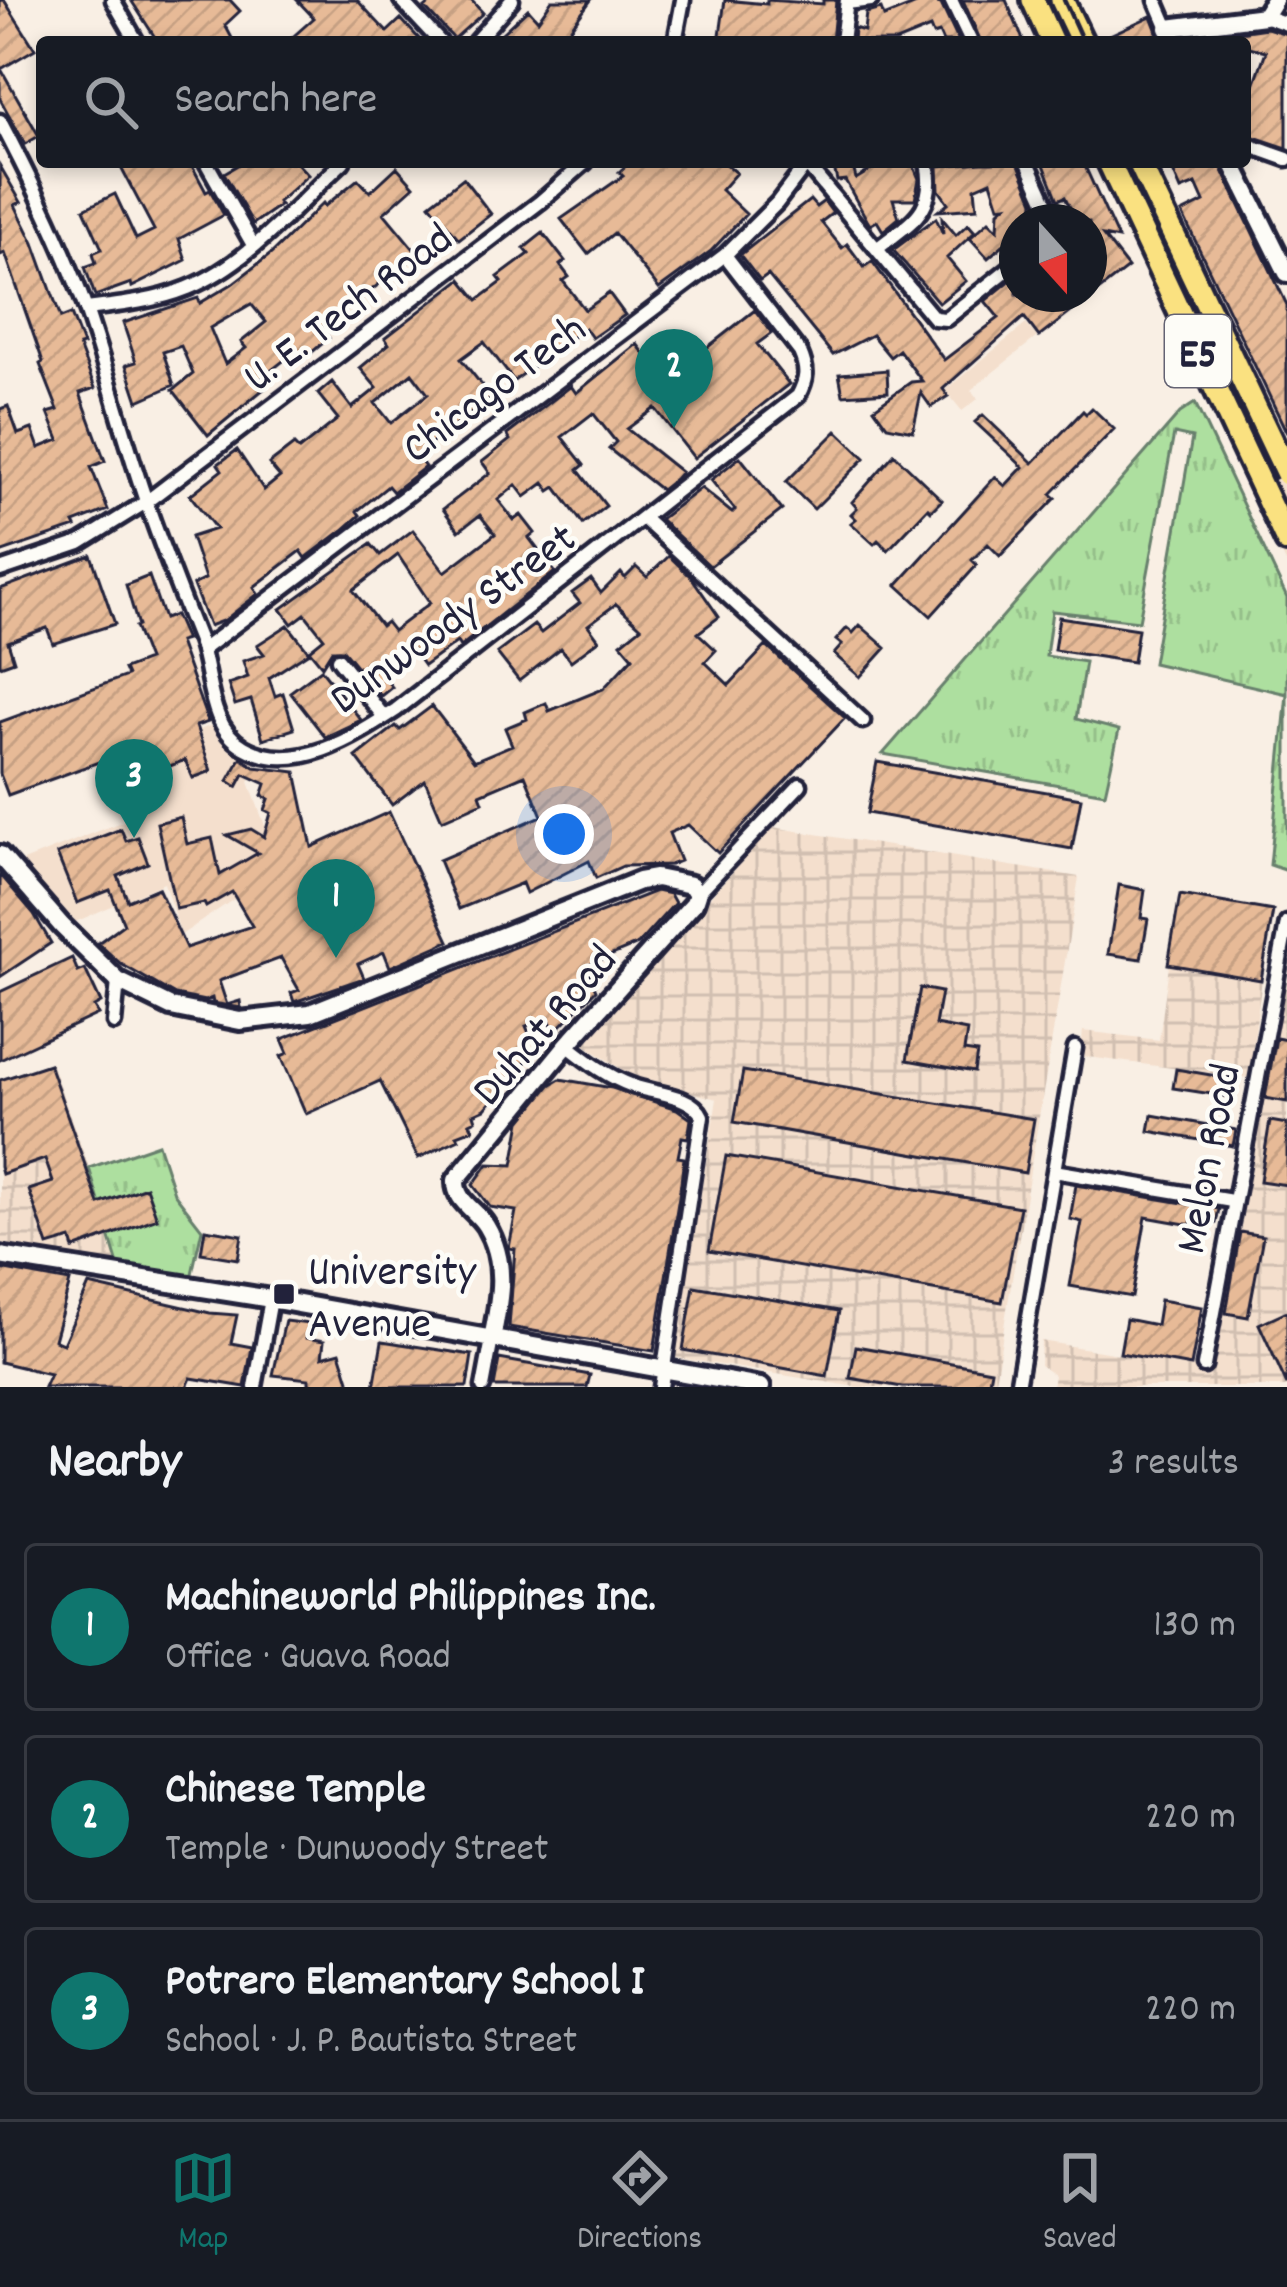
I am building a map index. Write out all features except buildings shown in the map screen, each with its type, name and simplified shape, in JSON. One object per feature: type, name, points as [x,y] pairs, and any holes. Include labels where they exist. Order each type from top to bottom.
[{"type":"highway","points":[[1033,0],[1049,36]]},
{"type":"highway","points":[[1062,0],[1079,36]]},
{"type":"highway","name":"E5","points":[[1112,168],[1287,541]]},
{"type":"highway","name":"E5","points":[[1141,168],[1287,474]]},
{"type":"street","points":[[113,0],[134,36]]},
{"type":"street","points":[[401,0],[434,36]]},
{"type":"street","points":[[480,36],[512,0]]},
{"type":"street","points":[[676,36],[683,0]]},
{"type":"street","points":[[843,36],[847,1],[872,0]]},
{"type":"street","points":[[951,0],[967,36]]},
{"type":"street","points":[[1156,0],[1172,35],[1269,8],[1287,24]]},
{"type":"street","name":"Dunwoody Street","points":[[0,121],[86,309],[146,502],[202,650],[215,710],[227,733],[246,748],[269,755],[300,756],[326,749],[384,717],[798,396],[807,368],[800,352],[725,255]]},
{"type":"street","points":[[1251,147],[1287,159]]},
{"type":"street","points":[[209,168],[253,245]]},
{"type":"street","points":[[86,309],[190,287],[223,269],[336,168]]},
{"type":"street","name":"U. E. Tech Road","points":[[0,569],[84,541],[146,502],[579,168]]},
{"type":"street","name":"Chicago Tech","points":[[202,650],[725,255],[804,168]]},
{"type":"street","points":[[810,168],[939,320],[999,276]]},
{"type":"street","points":[[878,248],[925,208],[932,185],[928,168]]},
{"type":"street","points":[[1031,168],[1047,204]]},
{"type":"street","points":[[1235,168],[1287,273]]},
{"type":"street","points":[[644,519],[863,721]]},
{"type":"street","points":[[338,658],[384,717]]},
{"type":"street","name":"Duhat Road","points":[[492,1339],[502,1272],[492,1237],[455,1190],[456,1180],[697,894],[800,785]]},
{"type":"street","points":[[0,855],[118,982],[202,1016],[240,1021],[310,1013],[639,880],[676,879],[691,885],[697,894]]},
{"type":"street","name":"Melon Road","points":[[1204,1366],[1287,923]]},
{"type":"street","points":[[114,1023],[118,982]]},
{"type":"street","points":[[566,1045],[632,1086],[699,1108],[662,1378]]},
{"type":"street","points":[[1017,1387],[1075,1048]]},
{"type":"street","points":[[1054,1171],[1232,1201]]},
{"type":"street","points":[[0,1256],[492,1339],[662,1378],[761,1387]]},
{"type":"street","points":[[255,1387],[271,1299]]},
{"type":"street","points":[[483,1387],[492,1339]]},
{"type":"shaded area","points":[[1097,168],[1153,168],[1287,448],[1287,565]]},
{"type":"shaded area","points":[[1026,324],[1037,337],[971,390],[978,399],[962,411],[945,390]]},
{"type":"shaded area","points":[[210,726],[257,761],[249,782],[269,837],[299,855],[181,935],[164,883],[73,923],[21,862],[141,814],[120,758]]},
{"type":"shaded area","points":[[773,827],[1079,877],[994,1387],[856,1387],[672,1357],[717,1099],[635,1078],[580,1042]]},
{"type":"shaded area","points":[[1178,898],[1271,910],[1249,1078],[1080,1056],[1083,1031],[1159,1040]]},
{"type":"shaded area","points":[[1287,946],[1287,1387],[1052,1387],[1054,1375],[1040,1365],[1041,1341],[1213,1370]]},
{"type":"shaded area","points":[[51,1063],[118,1265],[0,1243],[0,1079]]},
{"type":"green space","points":[[1195,403],[1287,598],[1287,694],[1153,663],[1192,438],[1174,434],[1139,621],[1052,611],[1046,656],[1085,662],[1076,719],[1119,730],[1105,793],[883,754],[1180,413]]},
{"type":"green space","points":[[1287,694],[1287,871],[1270,865]]},
{"type":"green space","points":[[158,1144],[174,1193],[202,1229],[191,1278],[118,1265],[89,1168]]},
{"type":"railway","points":[[1064,0],[1080,36]]},
{"type":"railway","points":[[1142,168],[1287,477]]},
{"type":"place","name":"Chinese Temple","points":[[674,428]]},
{"type":"place","name":"Potrero Elementary School I","points":[[134,838]]},
{"type":"place","name":"Machineworld Philippines Inc.","points":[[336,958]]},
{"type":"place","name":"University Avenue","points":[[284,1294]]}]
